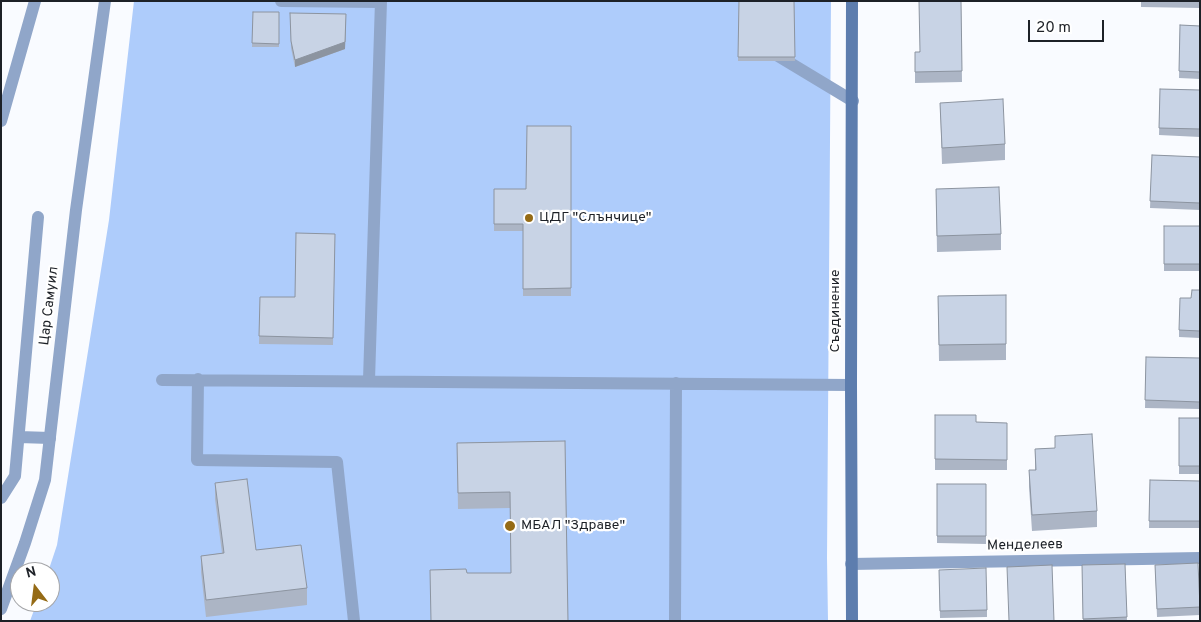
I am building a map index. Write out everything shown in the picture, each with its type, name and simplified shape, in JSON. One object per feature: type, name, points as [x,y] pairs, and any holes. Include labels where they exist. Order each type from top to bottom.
[{"type":"street","points":[[1,121],[35,1]]},
{"type":"street","name":"Цар Самуил","points":[[1,609],[45,480],[76,210],[105,1]]},
{"type":"street","points":[[280,1],[382,2],[369,380]]},
{"type":"street","name":"Съединение","points":[[852,1],[853,101],[850,385],[852,621]]},
{"type":"street","points":[[775,36],[775,54],[853,101]]},
{"type":"street","points":[[1,498],[15,476],[38,217]]},
{"type":"street","points":[[162,380],[369,380],[850,385]]},
{"type":"street","points":[[198,380],[197,460],[337,462],[354,621]]},
{"type":"street","points":[[675,621],[676,383]]},
{"type":"street","points":[[18,437],[50,438]]},
{"type":"street","name":"Менделеев","points":[[851,564],[1200,558]]},
{"type":"shaded area","points":[[134,1],[831,1],[828,621],[30,621],[33,612],[60,612],[60,562],[51,562],[57,545],[109,220]]},
{"type":"building","points":[[739,1],[794,1],[795,57],[738,57]]},
{"type":"building","points":[[919,1],[961,1],[962,71],[915,72],[915,52],[920,52]]},
{"type":"building","points":[[253,12],[279,12],[279,44],[252,43]]},
{"type":"building","points":[[290,13],[346,14],[345,42],[295,60],[291,41]]},
{"type":"building","points":[[1180,25],[1200,26],[1200,72],[1179,71]]},
{"type":"building","points":[[1160,89],[1200,90],[1200,129],[1159,128]]},
{"type":"building","points":[[1003,99],[1005,144],[942,148],[940,103]]},
{"type":"building","points":[[527,126],[571,126],[571,288],[523,289],[523,224],[494,224],[494,189],[526,189]]},
{"type":"building","points":[[1152,155],[1200,157],[1200,203],[1150,201]]},
{"type":"building","points":[[999,187],[1001,234],[937,236],[936,189]]},
{"type":"building","points":[[1164,226],[1200,226],[1200,264],[1164,264]]},
{"type":"building","points":[[296,233],[335,234],[333,338],[259,336],[260,297],[295,297]]},
{"type":"building","points":[[1192,290],[1200,290],[1200,331],[1179,330],[1180,298],[1191,298]]},
{"type":"building","points":[[1006,295],[1006,344],[939,345],[938,296]]},
{"type":"building","points":[[1146,357],[1200,358],[1200,402],[1145,400]]},
{"type":"building","points":[[935,415],[976,415],[976,422],[1007,423],[1007,460],[935,459]]},
{"type":"building","points":[[1179,418],[1200,418],[1200,466],[1179,466]]},
{"type":"building","points":[[1092,434],[1097,511],[1032,515],[1029,470],[1036,470],[1035,449],[1055,448],[1055,436]]},
{"type":"building","points":[[565,441],[568,621],[431,621],[430,570],[466,569],[467,573],[511,573],[510,492],[458,493],[457,443]]},
{"type":"building","points":[[247,479],[256,550],[301,545],[307,588],[206,600],[201,556],[224,553],[215,483]]},
{"type":"building","points":[[1150,480],[1200,481],[1200,521],[1149,521]]},
{"type":"building","points":[[937,484],[986,484],[986,536],[937,536]]},
{"type":"building","points":[[1198,563],[1200,607],[1157,609],[1155,565]]},
{"type":"building","points":[[1125,564],[1127,617],[1083,619],[1082,565]]},
{"type":"building","points":[[1052,565],[1054,621],[1009,621],[1007,567]]},
{"type":"building","points":[[986,568],[987,610],[940,611],[939,570]]},
{"type":"place","name":"ЦДГ \"Слънчице\"","points":[[529,218]]},
{"type":"place","name":"МБАЛ \"Здраве\"","points":[[510,526]]}]
